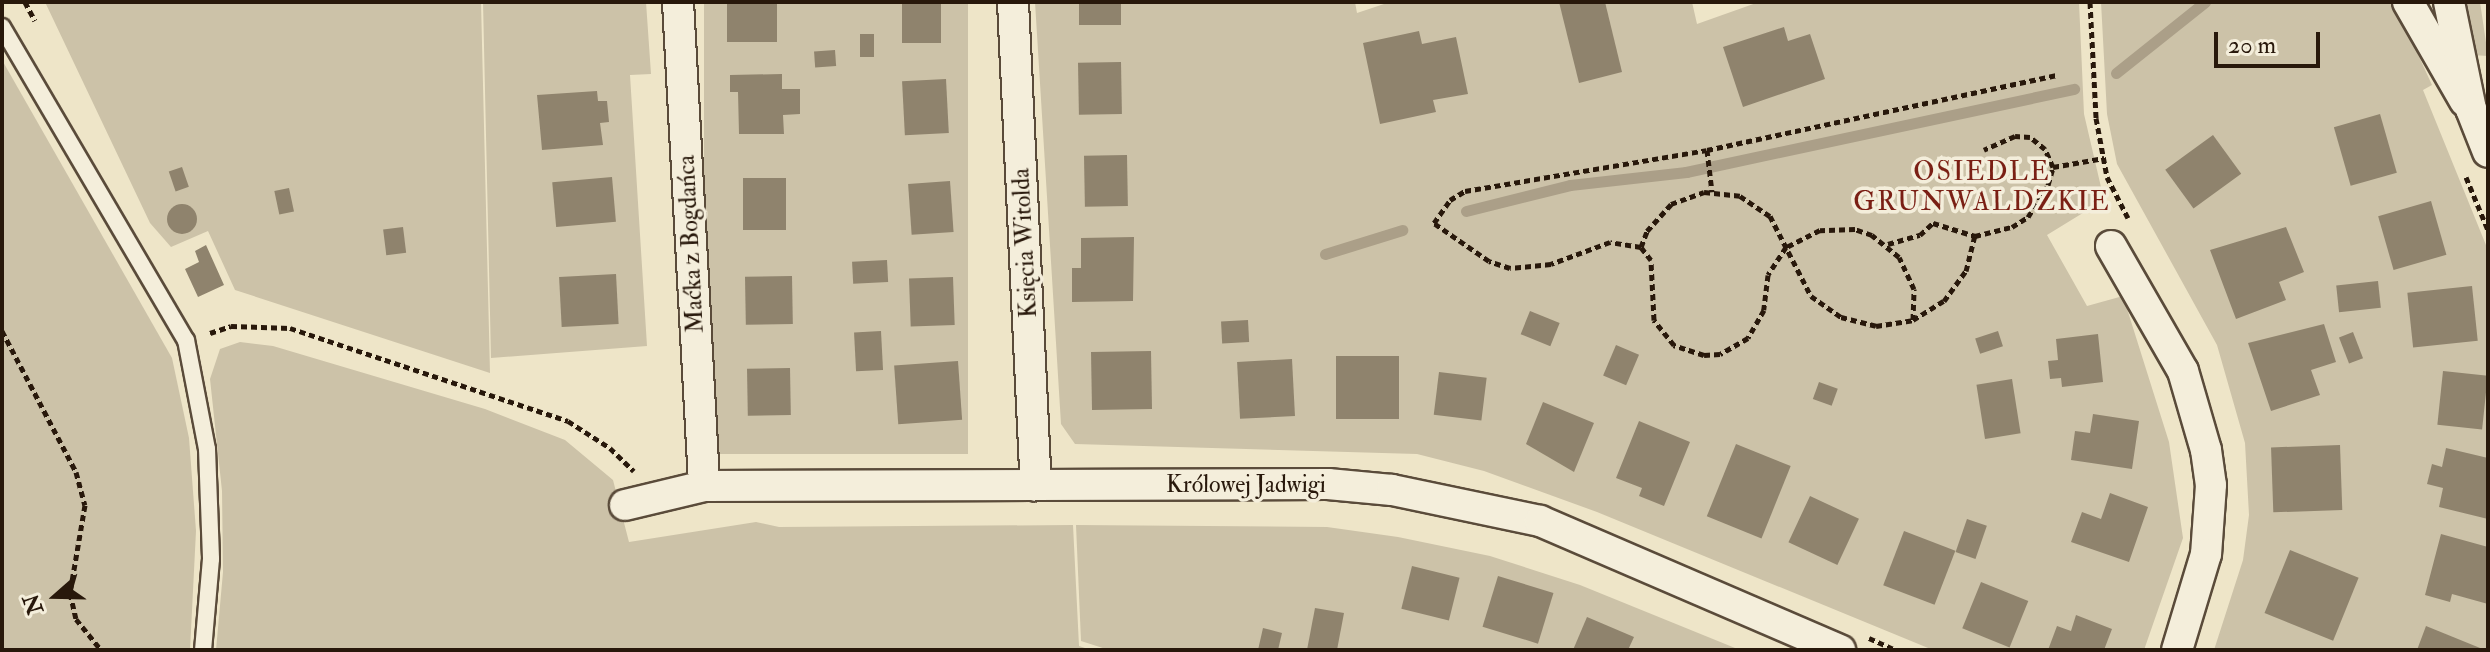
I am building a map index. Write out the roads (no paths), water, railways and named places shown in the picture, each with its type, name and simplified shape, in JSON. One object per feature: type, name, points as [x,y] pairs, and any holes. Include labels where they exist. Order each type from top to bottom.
[{"type":"street","name":"Maćka z Bogdańca","points":[[678,2],[704,486]]},
{"type":"street","name":"Księcia Witolda","points":[[1013,2],[1036,485]]},
{"type":"street","points":[[2408,2],[2435,57],[2471,109]]},
{"type":"street","points":[[2449,2],[2471,109],[2488,152]]},
{"type":"street","points":[[2111,246],[2183,371],[2206,450],[2211,485],[2206,554],[2177,650]]},
{"type":"street","name":"Królowej Jadwigi","points":[[639,502],[704,486],[1328,484],[1487,508],[1540,521],[1846,641]]},
{"type":"lane","points":[[2,27],[186,340],[207,449],[211,559],[203,650]]},
{"type":"waterway","points":[[2116,73],[2205,2]]},
{"type":"waterway","points":[[1466,211],[1570,185],[1686,172],[2074,89]]},
{"type":"waterway","points":[[1325,254],[1402,230]]},
{"type":"district","name":"OSIEDLE GRUNWALDZKIE","points":[[1982,188]]}]
